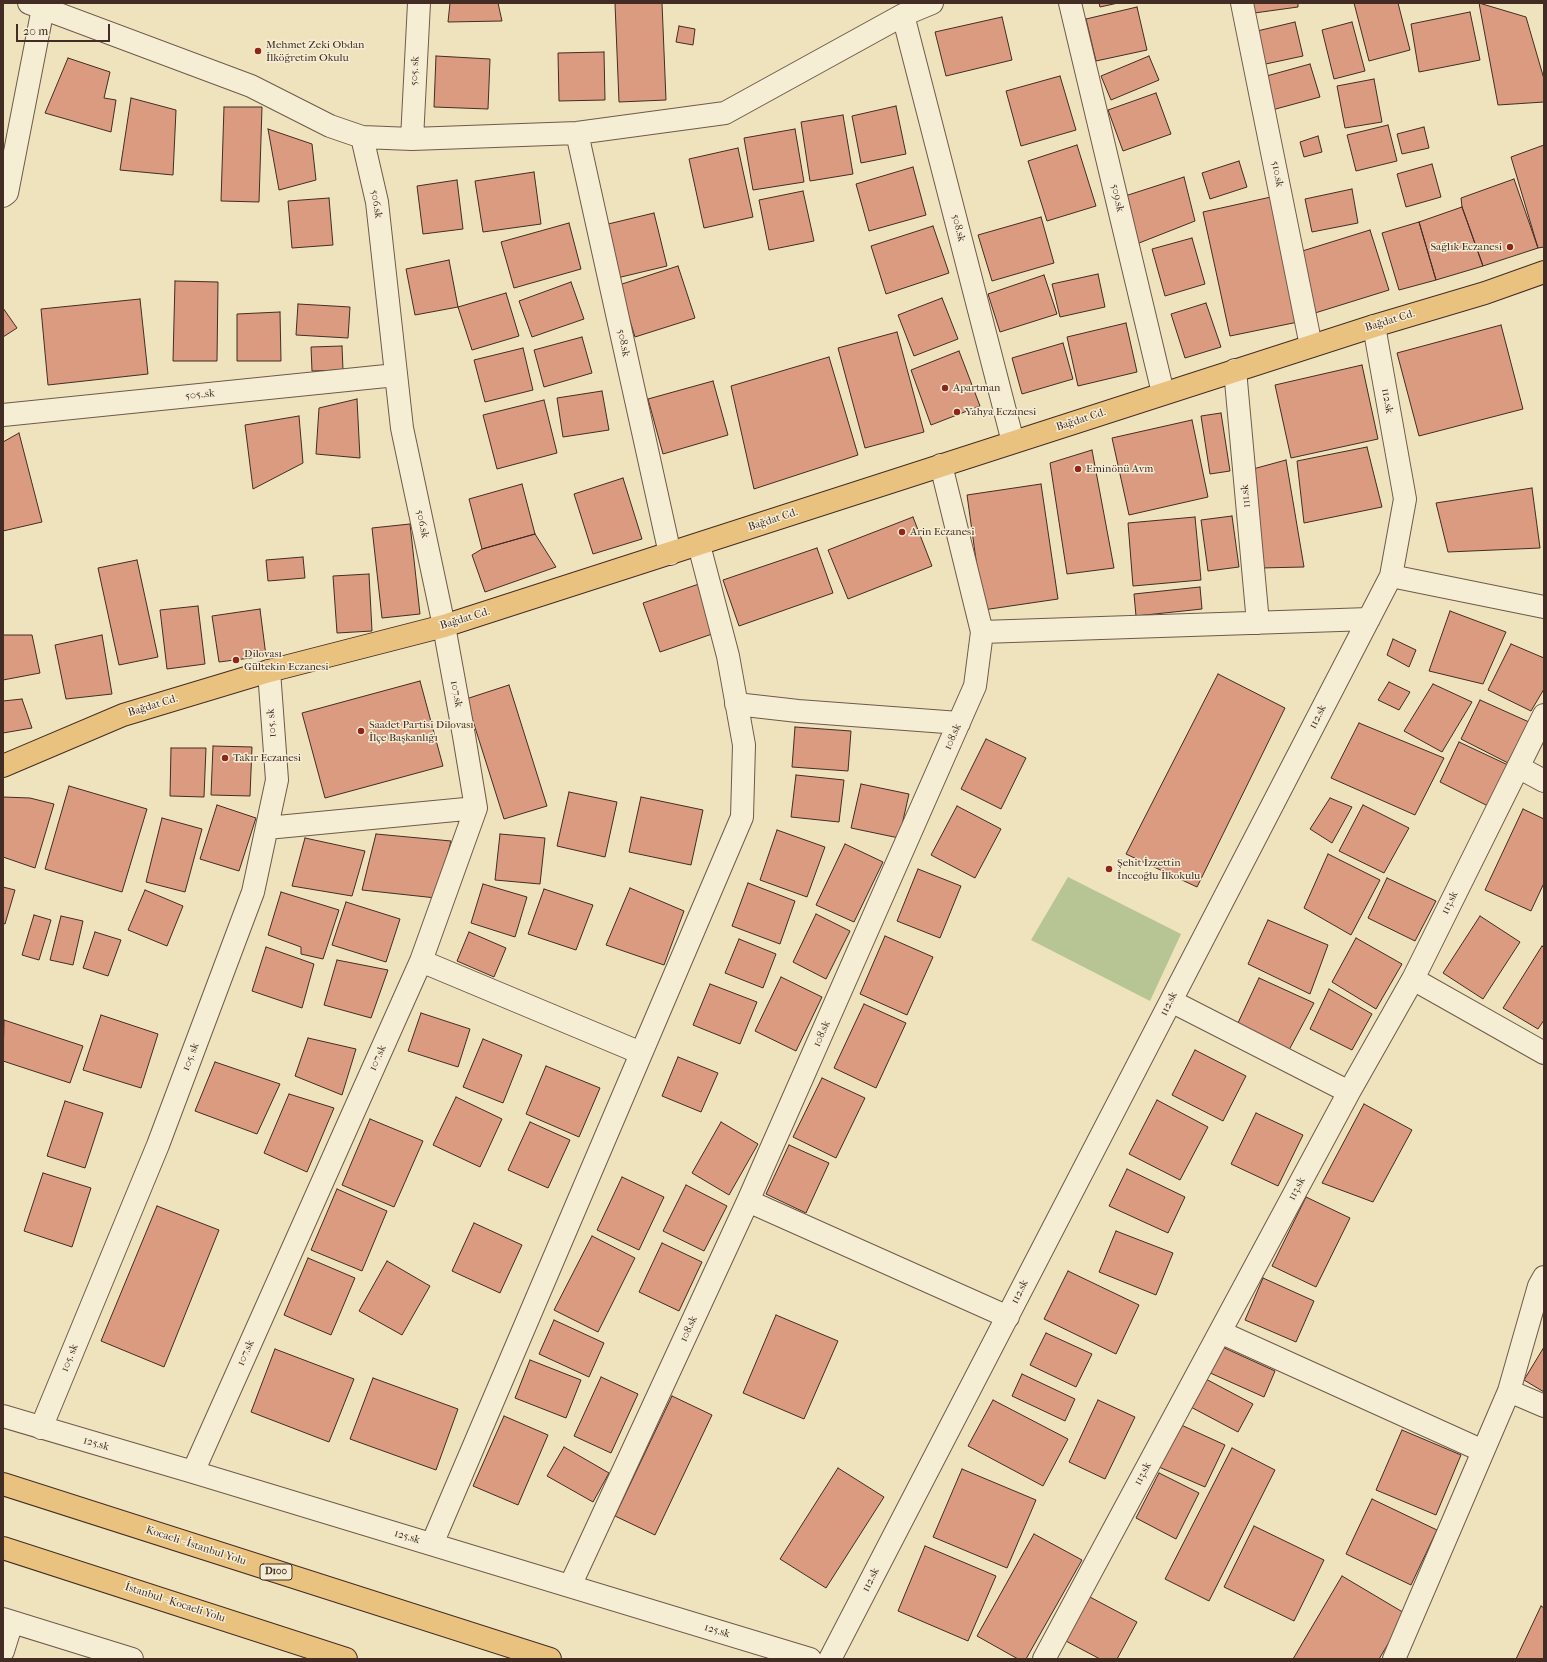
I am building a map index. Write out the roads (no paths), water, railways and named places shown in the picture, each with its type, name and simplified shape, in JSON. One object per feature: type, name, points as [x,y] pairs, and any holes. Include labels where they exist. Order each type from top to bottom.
[{"type":"main road","name":"Bağdat Cd.","points":[[3,766],[123,715],[269,671],[444,626],[699,545],[941,464],[1374,326],[1485,293],[1544,272]]},
{"type":"main road","name":"Kocaeli - İstanbul Yolu","points":[[3,1484],[550,1659]]},
{"type":"main road","name":"İstanbul - Kocaeli Yolu","points":[[3,1548],[346,1659]]},
{"type":"street","name":"505. sk","points":[[412,139],[419,3]]},
{"type":"street","points":[[3,196],[7,193],[36,6],[251,86],[330,126],[362,137],[412,139],[577,133],[725,113],[903,15],[932,3]]},
{"type":"street","name":"509.sk","points":[[1070,3],[1163,394]]},
{"type":"street","name":"510.sk","points":[[1242,3],[1311,346]]},
{"type":"street","name":"508.sk","points":[[903,15],[1013,442]]},
{"type":"street","name":"508.sk","points":[[577,133],[670,554]]},
{"type":"street","name":"506.sk","points":[[362,137],[377,202],[402,428],[444,626]]},
{"type":"street","name":"112.sk","points":[[830,1659],[1391,576],[1405,499],[1374,326]]},
{"type":"street","name":"111.sk","points":[[1235,370],[1258,623]]},
{"type":"street","name":"505..sk","points":[[3,415],[396,375]]},
{"type":"street","name":"108.sk","points":[[570,1586],[748,1201],[975,686],[982,632],[941,464]]},
{"type":"street","points":[[432,1544],[742,816],[744,745],[728,656],[699,545]]},
{"type":"street","points":[[1391,576],[1544,607]]},
{"type":"street","points":[[982,632],[1369,619]]},
{"type":"street","name":"107.sk","points":[[193,1472],[420,961],[476,808],[444,626]]},
{"type":"street","name":"105. sk","points":[[41,1428],[158,1145],[253,892],[277,780],[269,671]]},
{"type":"street","points":[[736,704],[798,711],[959,723]]},
{"type":"street","name":"113.sk","points":[[1044,1659],[1349,1092],[1413,979],[1544,715]]},
{"type":"street","points":[[1518,767],[1544,781]]},
{"type":"street","points":[[267,828],[476,808]]},
{"type":"street","points":[[420,961],[641,1053]]},
{"type":"street","points":[[1413,979],[1544,1053]]},
{"type":"street","points":[[1171,1001],[1349,1092]]},
{"type":"street","points":[[748,1201],[1008,1317]]},
{"type":"street","points":[[1394,1659],[1509,1392],[1539,1286],[1544,1277]]},
{"type":"street","points":[[1220,1332],[1483,1452]]},
{"type":"street","points":[[1509,1392],[1544,1406]]},
{"type":"street","name":"125.sk","points":[[3,1416],[810,1659]]},
{"type":"street","points":[[3,1651],[7,1621],[132,1659]]},
{"type":"place","name":"Mehmet Zeki Obdan İlköğretim Okulu","points":[[258,51]]},
{"type":"place","name":"Sağlık Eczanesi","points":[[1510,247]]},
{"type":"place","name":"Apartman","points":[[945,388]]},
{"type":"place","name":"Yahya Eczanesi","points":[[957,412]]},
{"type":"place","name":"Eminönü Avm","points":[[1078,469]]},
{"type":"place","name":"Arin Eczanesi","points":[[902,532]]},
{"type":"place","name":"Dilovası Gültekin Eczanesi","points":[[236,660]]},
{"type":"place","name":"Saadet Partisi Dilovası İlçe Başkanlığı","points":[[361,731]]},
{"type":"place","name":"Takır Eczanesi","points":[[225,758]]},
{"type":"place","name":"Şehit İzzettin İnceoğlu İlkokulu","points":[[1109,869]]}]
